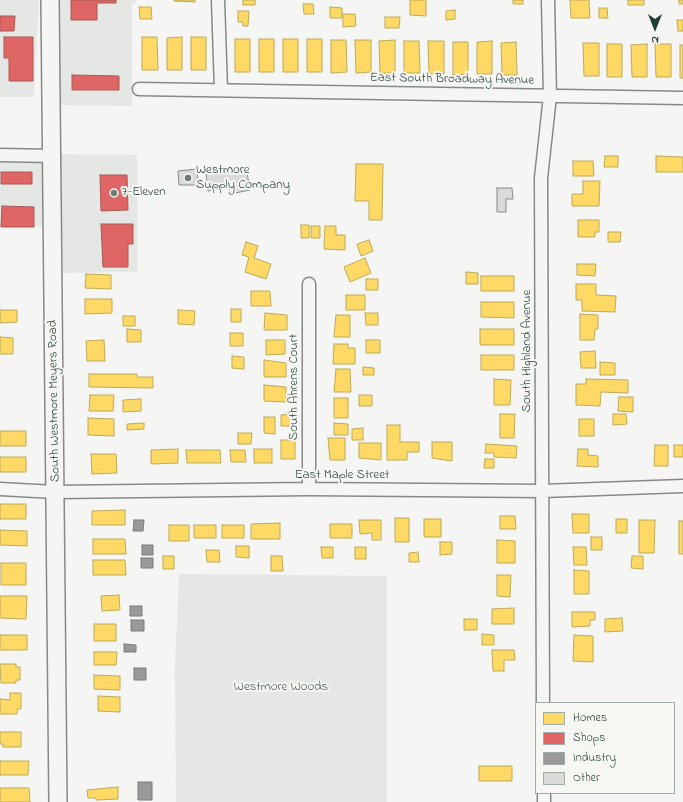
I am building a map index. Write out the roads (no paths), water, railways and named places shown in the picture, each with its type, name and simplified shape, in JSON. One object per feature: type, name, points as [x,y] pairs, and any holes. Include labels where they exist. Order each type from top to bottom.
[{"type":"street","name":"South Westmore Meyers Road","points":[[50,0],[58,802]]},
{"type":"street","points":[[218,0],[221,90]]},
{"type":"street","name":"South Highland Avenue","points":[[544,702],[541,178],[550,96],[548,0]]},
{"type":"street","name":"East South Broadway Avenue","points":[[139,89],[683,98]]},
{"type":"street","points":[[0,155],[52,156]]},
{"type":"street","name":"South Ahrens Court","points":[[309,284],[309,489]]},
{"type":"street","name":"East Maple Street","points":[[0,489],[55,492],[309,489],[542,491],[683,486]]},
{"type":"place","name":"Westmore Supply Company","points":[[188,178]]},
{"type":"place","name":"7-Eleven","points":[[114,193]]},
{"type":"park label","name":"Westmore Woods","points":[[281,688]]}]
